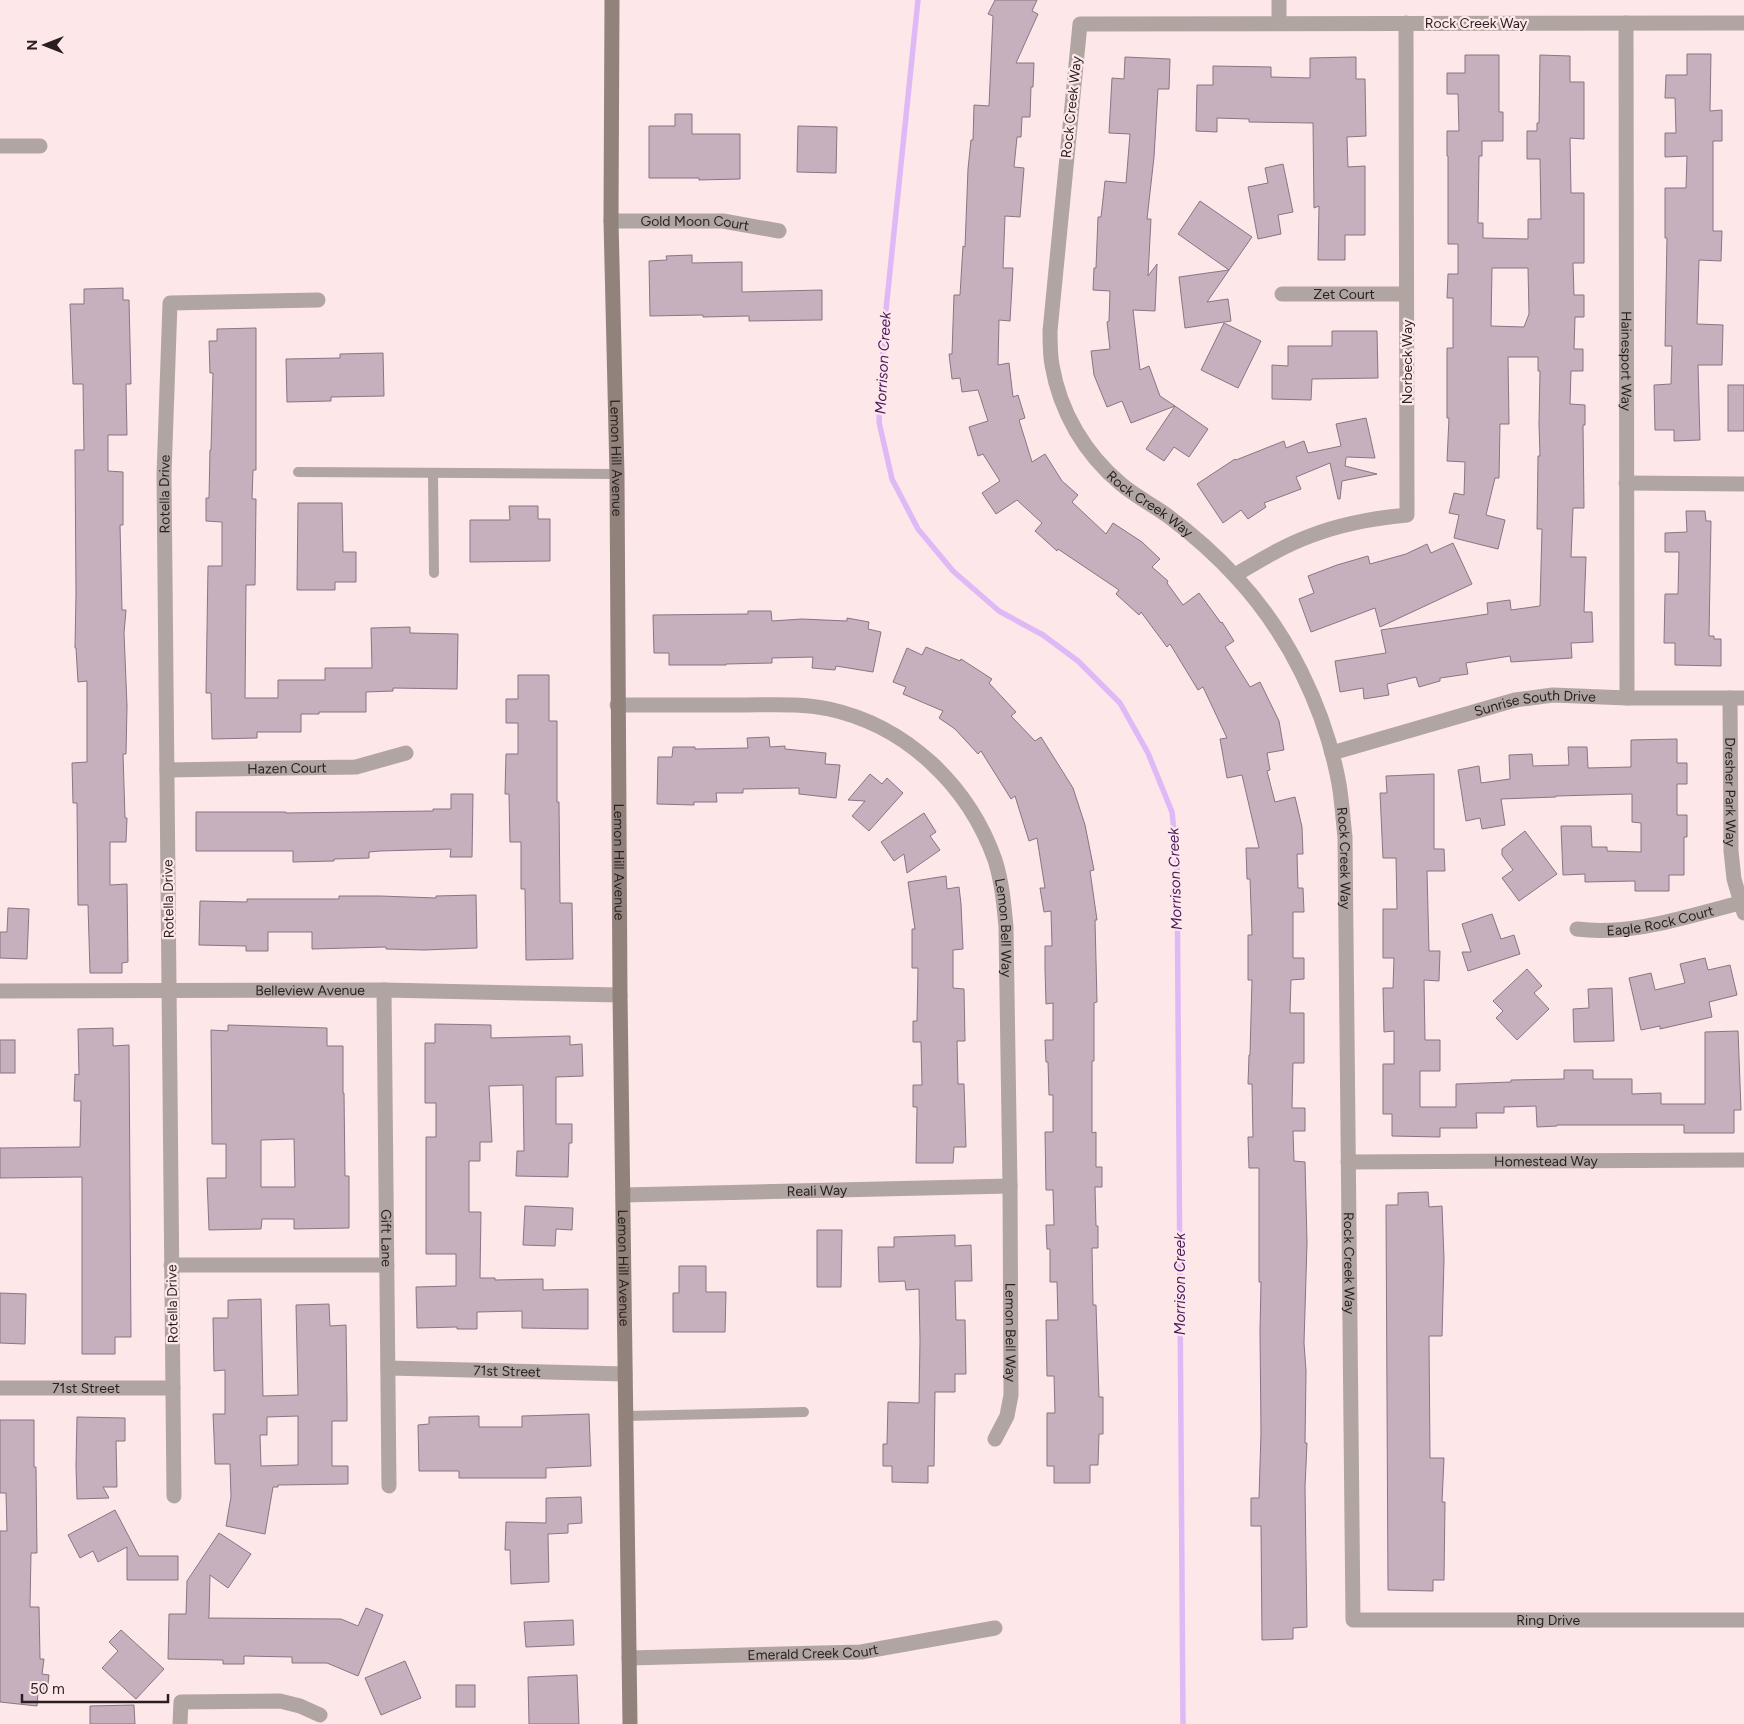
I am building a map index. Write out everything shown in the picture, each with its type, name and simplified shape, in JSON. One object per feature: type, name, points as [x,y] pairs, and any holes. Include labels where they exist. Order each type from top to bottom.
[{"type":"street","name":"Lemon Hill Avenue","points":[[612,0],[611,221],[617,474],[620,995],[630,1724]]},
{"type":"street","points":[[1279,0],[1279,23]]},
{"type":"street","name":"Norbeck Way","points":[[1234,575],[1278,550],[1310,536],[1355,522],[1407,515],[1406,23]]},
{"type":"street","name":"Hainesport Way","points":[[1626,23],[1627,698]]},
{"type":"street","name":"Rock Creek Way","points":[[1353,1620],[1345,837],[1339,785],[1332,753],[1316,707],[1298,666],[1276,628],[1249,592],[1203,544],[1168,516],[1122,485],[1102,467],[1082,440],[1068,416],[1058,391],[1052,365],[1050,331],[1080,24],[1744,23]]},
{"type":"street","points":[[0,146],[40,146]]},
{"type":"street","name":"Gold Moon Court","points":[[611,221],[723,221],[779,231]]},
{"type":"street","name":"Zet Court","points":[[1282,294],[1406,294]]},
{"type":"street","name":"Rotella Drive","points":[[174,1496],[164,475],[170,302],[318,300]]},
{"type":"street","points":[[1626,483],[1744,484]]},
{"type":"street","name":"Sunrise South Drive","points":[[1332,753],[1515,700],[1553,695],[1627,698],[1737,698]]},
{"type":"street","name":"Dresher Park Way","points":[[1737,698],[1731,851],[1734,879],[1742,908]]},
{"type":"street","name":"Lemon Bell Way","points":[[617,705],[798,705],[830,709],[863,720],[898,738],[924,756],[947,777],[968,805],[984,832],[996,862],[1003,896],[1006,927],[1011,1395],[1007,1416],[995,1439]]},
{"type":"street","name":"Hazen Court","points":[[167,770],[356,767],[406,753]]},
{"type":"street","name":"Eagle Rock Court","points":[[1578,929],[1619,930],[1742,908]]},
{"type":"street","name":"Belleview Avenue","points":[[0,991],[384,990],[620,995]]},
{"type":"street","name":"Gift Lane","points":[[384,990],[389,1486]]},
{"type":"street","name":"Homestead Way","points":[[1348,1162],[1744,1160]]},
{"type":"street","name":"Reali Way","points":[[623,1195],[1010,1186]]},
{"type":"street","points":[[171,1265],[387,1265]]},
{"type":"street","name":"71st Street","points":[[388,1368],[625,1374]]},
{"type":"street","name":"71st Street","points":[[0,1388],[173,1388]]},
{"type":"street","name":"Ring Drive","points":[[1353,1620],[1744,1620]]},
{"type":"street","name":"Emerald Creek Court","points":[[629,1658],[861,1652],[995,1628]]},
{"type":"street","points":[[180,1724],[182,1702],[280,1701],[300,1706],[320,1715]]},
{"type":"lane","points":[[298,472],[617,474]]},
{"type":"lane","points":[[432,473],[434,573]]},
{"type":"lane","points":[[626,1416],[804,1412]]},
{"type":"building","points":[[995,0],[1037,0],[1032,11],[1038,14],[1016,63],[1034,63],[1033,87],[1031,87],[1030,117],[1022,117],[1021,137],[1017,137],[1014,167],[1024,168],[1020,217],[1005,216],[1003,268],[1013,268],[1010,321],[999,320],[998,365],[1009,363],[1013,397],[1018,395],[1025,418],[1019,420],[1032,462],[1045,454],[1062,481],[1078,495],[1072,502],[1106,534],[1113,523],[1142,542],[1160,559],[1152,567],[1168,581],[1167,583],[1183,605],[1199,593],[1222,622],[1234,641],[1225,647],[1250,687],[1260,682],[1279,721],[1284,750],[1267,753],[1270,770],[1267,771],[1275,802],[1295,797],[1302,827],[1303,854],[1297,854],[1298,888],[1303,888],[1304,912],[1293,912],[1293,958],[1304,958],[1304,979],[1291,980],[1290,1013],[1304,1013],[1304,1063],[1293,1063],[1292,1108],[1305,1108],[1305,1131],[1293,1131],[1294,1161],[1305,1162],[1307,1243],[1304,1343],[1306,1371],[1305,1443],[1307,1443],[1305,1487],[1307,1627],[1293,1628],[1293,1639],[1262,1640],[1261,1526],[1251,1526],[1251,1498],[1259,1498],[1261,1282],[1259,1282],[1259,1168],[1249,1168],[1248,1137],[1253,1137],[1252,1084],[1248,1084],[1252,980],[1248,980],[1248,935],[1252,935],[1250,879],[1247,879],[1246,848],[1259,848],[1242,775],[1227,778],[1220,739],[1227,738],[1203,687],[1198,690],[1170,644],[1167,647],[1141,612],[1139,615],[1116,594],[1119,590],[1058,549],[1057,551],[1035,531],[1042,523],[1017,500],[996,514],[982,493],[1000,481],[983,454],[978,456],[969,427],[988,421],[978,390],[962,392],[960,378],[952,379],[949,354],[952,354],[954,295],[960,295],[963,246],[965,247],[968,169],[971,140],[973,140],[974,105],[989,106],[993,16],[988,14]]},
{"type":"building","points":[[1687,54],[1711,54],[1710,111],[1722,110],[1722,141],[1713,141],[1713,231],[1722,231],[1721,261],[1699,260],[1697,324],[1723,325],[1722,365],[1698,365],[1700,440],[1674,441],[1674,430],[1655,430],[1654,385],[1671,384],[1672,346],[1665,346],[1667,238],[1665,238],[1665,188],[1686,188],[1687,156],[1665,157],[1665,133],[1676,133],[1675,98],[1665,98],[1666,75],[1687,75]]},
{"type":"building","points":[[1465,55],[1499,55],[1499,112],[1503,112],[1503,141],[1482,141],[1482,156],[1479,156],[1478,223],[1483,223],[1483,238],[1528,239],[1528,219],[1541,219],[1540,159],[1527,159],[1527,131],[1537,131],[1537,123],[1539,123],[1540,55],[1570,56],[1570,82],[1584,82],[1584,139],[1570,138],[1571,193],[1584,193],[1584,263],[1573,263],[1574,295],[1584,295],[1584,317],[1575,317],[1574,349],[1583,349],[1583,371],[1571,371],[1570,404],[1585,405],[1585,425],[1583,425],[1584,508],[1573,508],[1571,557],[1586,557],[1584,612],[1592,612],[1593,642],[1571,643],[1572,658],[1511,662],[1510,656],[1466,663],[1468,674],[1440,678],[1440,681],[1419,687],[1416,677],[1387,684],[1389,695],[1364,699],[1363,688],[1340,692],[1335,661],[1386,653],[1381,630],[1488,614],[1487,603],[1510,600],[1511,610],[1540,606],[1542,529],[1537,529],[1538,456],[1540,456],[1540,371],[1538,371],[1538,357],[1508,357],[1509,424],[1500,424],[1499,478],[1495,478],[1486,515],[1505,520],[1498,549],[1454,538],[1459,515],[1449,513],[1454,493],[1464,495],[1465,462],[1447,461],[1449,418],[1447,418],[1447,348],[1453,348],[1453,298],[1447,298],[1448,274],[1458,274],[1458,244],[1448,244],[1447,131],[1459,131],[1458,94],[1447,94],[1447,73],[1465,73]],"holes":[[[1492,268],[1528,268],[1529,314],[1524,327],[1491,326]]]},
{"type":"building","points":[[1125,57],[1170,59],[1169,89],[1158,89],[1154,157],[1147,219],[1151,219],[1148,276],[1157,264],[1155,311],[1133,310],[1140,370],[1149,366],[1160,396],[1175,406],[1131,423],[1122,401],[1107,407],[1094,375],[1091,351],[1110,349],[1107,322],[1109,321],[1110,291],[1093,290],[1094,268],[1096,268],[1098,217],[1101,217],[1105,181],[1126,183],[1130,134],[1109,133],[1112,78],[1124,79]]},
{"type":"building","points":[[1356,57],[1356,79],[1365,79],[1366,136],[1347,137],[1348,167],[1365,166],[1365,235],[1345,235],[1345,260],[1318,260],[1319,206],[1314,208],[1313,123],[1249,122],[1249,119],[1217,118],[1217,132],[1196,131],[1197,85],[1213,85],[1213,66],[1271,67],[1271,77],[1310,78],[1310,58]]},
{"type":"building","points":[[675,114],[692,114],[692,134],[740,134],[740,179],[649,178],[649,126],[675,126]]},
{"type":"building","points":[[798,126],[837,127],[836,173],[797,172]]},
{"type":"building","points":[[1283,164],[1293,212],[1278,215],[1281,234],[1258,239],[1248,187],[1268,183],[1265,168]]},
{"type":"building","points":[[1200,201],[1252,237],[1229,270],[1178,234]]},
{"type":"building","points":[[692,255],[692,263],[742,262],[742,292],[822,290],[822,320],[749,321],[749,316],[650,316],[649,261],[667,260],[666,256]]},
{"type":"building","points":[[1229,270],[1207,302],[1228,299],[1231,321],[1185,328],[1179,277]]},
{"type":"building","points":[[123,288],[123,300],[129,300],[131,384],[126,384],[127,435],[108,435],[108,471],[123,472],[123,525],[120,525],[122,610],[126,610],[124,633],[127,706],[126,754],[123,754],[125,818],[127,818],[126,842],[110,842],[110,885],[127,884],[128,962],[122,963],[122,973],[90,973],[88,905],[78,905],[77,803],[73,803],[72,763],[87,762],[87,681],[78,682],[75,648],[75,450],[84,450],[83,384],[73,384],[70,304],[84,304],[84,289]]},
{"type":"building","points":[[1224,323],[1261,341],[1238,388],[1201,370]]},
{"type":"building","points":[[256,328],[256,470],[253,470],[252,499],[256,499],[255,585],[246,585],[245,698],[278,698],[278,680],[325,680],[325,668],[372,668],[371,628],[410,627],[410,633],[458,634],[457,689],[393,688],[393,691],[366,692],[366,712],[301,714],[301,732],[257,732],[257,738],[212,739],[211,693],[206,693],[208,566],[222,566],[222,522],[206,521],[206,498],[209,498],[213,373],[210,373],[209,341],[217,341],[217,329]]},
{"type":"building","points":[[1332,331],[1377,331],[1378,378],[1312,379],[1311,400],[1272,399],[1272,365],[1288,366],[1288,346],[1332,346]]},
{"type":"building","points":[[383,353],[384,396],[331,397],[331,401],[287,402],[286,359],[340,358],[340,354]]},
{"type":"building","points":[[1728,385],[1744,385],[1744,431],[1728,431]]},
{"type":"building","points":[[1175,406],[1208,429],[1189,457],[1174,447],[1164,461],[1146,449]]},
{"type":"building","points":[[1366,418],[1375,458],[1347,457],[1345,466],[1377,474],[1342,481],[1340,499],[1338,499],[1330,463],[1296,477],[1301,489],[1264,503],[1266,507],[1248,519],[1241,510],[1223,523],[1197,484],[1235,459],[1284,441],[1286,448],[1304,441],[1308,453],[1341,446],[1336,424]]},
{"type":"building","points":[[298,503],[342,503],[343,552],[356,552],[356,582],[335,582],[335,590],[297,590]]},
{"type":"building","points":[[509,506],[538,506],[538,519],[550,519],[550,561],[470,562],[470,520],[510,520]]},
{"type":"building","points":[[1686,511],[1705,511],[1706,521],[1711,521],[1709,636],[1714,636],[1714,639],[1721,639],[1721,666],[1675,665],[1675,643],[1664,643],[1665,594],[1678,594],[1679,552],[1665,552],[1665,533],[1687,532]]},
{"type":"building","points":[[1453,543],[1472,584],[1380,627],[1375,608],[1311,632],[1299,599],[1314,593],[1308,576],[1368,556],[1370,564],[1406,554],[1427,544],[1431,553]]},
{"type":"building","points":[[748,611],[771,611],[772,621],[802,619],[847,621],[847,618],[869,622],[868,629],[881,632],[873,672],[836,666],[835,670],[812,668],[813,657],[772,658],[772,663],[669,665],[669,653],[654,653],[653,615],[748,614]]},
{"type":"building","points":[[926,647],[960,661],[961,659],[992,679],[989,683],[1016,712],[1011,716],[1035,741],[1041,737],[1073,788],[1085,825],[1094,870],[1090,871],[1097,920],[1095,920],[1097,1002],[1094,1003],[1092,1133],[1096,1132],[1096,1167],[1102,1167],[1102,1187],[1095,1187],[1098,1248],[1092,1248],[1093,1305],[1096,1305],[1099,1397],[1103,1397],[1103,1434],[1099,1434],[1098,1465],[1090,1465],[1090,1483],[1054,1483],[1054,1466],[1047,1466],[1047,1413],[1055,1413],[1054,1376],[1047,1376],[1046,1320],[1058,1320],[1057,1282],[1050,1282],[1050,1249],[1047,1249],[1046,1225],[1054,1225],[1053,1190],[1046,1190],[1045,1132],[1053,1132],[1053,1095],[1049,1095],[1045,1040],[1053,1040],[1053,1003],[1046,1004],[1045,946],[1052,946],[1051,911],[1044,912],[1040,888],[1045,888],[1037,838],[1029,841],[1015,796],[1011,799],[981,751],[978,754],[955,729],[939,718],[943,711],[903,694],[906,687],[893,682],[907,648],[922,655]]},
{"type":"building","points":[[518,675],[549,675],[549,721],[557,721],[560,903],[572,903],[573,959],[526,960],[525,889],[521,889],[521,842],[510,842],[509,794],[505,794],[506,754],[518,754],[518,723],[506,723],[506,699],[518,699]]},
{"type":"building","points":[[769,737],[770,747],[785,746],[785,749],[826,753],[825,764],[840,765],[836,798],[799,794],[799,788],[743,789],[743,793],[716,793],[717,802],[694,802],[694,805],[657,804],[658,757],[672,757],[673,747],[695,747],[695,749],[748,748],[747,738]]},
{"type":"building","points":[[1677,739],[1677,763],[1687,763],[1687,784],[1677,784],[1677,815],[1687,815],[1687,837],[1684,837],[1684,875],[1669,875],[1669,891],[1635,891],[1635,881],[1585,882],[1585,874],[1563,875],[1561,826],[1591,826],[1592,847],[1607,847],[1607,851],[1641,852],[1641,823],[1632,822],[1632,794],[1501,799],[1505,825],[1482,829],[1480,818],[1466,821],[1458,770],[1479,766],[1481,783],[1510,779],[1509,755],[1532,754],[1533,766],[1569,765],[1568,747],[1587,747],[1588,768],[1631,767],[1631,740]]},
{"type":"building","points":[[870,774],[882,784],[887,778],[903,793],[869,831],[852,816],[865,801],[848,800]]},
{"type":"building","points":[[1434,774],[1434,849],[1444,849],[1445,871],[1427,871],[1429,951],[1440,951],[1439,981],[1424,980],[1425,1040],[1440,1040],[1440,1071],[1420,1071],[1420,1107],[1456,1107],[1456,1084],[1564,1079],[1564,1070],[1593,1070],[1593,1079],[1632,1079],[1632,1094],[1661,1093],[1661,1104],[1705,1104],[1705,1032],[1738,1031],[1741,1110],[1734,1110],[1734,1133],[1684,1133],[1684,1125],[1557,1125],[1537,1127],[1536,1106],[1504,1107],[1504,1113],[1476,1113],[1477,1128],[1440,1128],[1440,1137],[1392,1136],[1392,1114],[1383,1114],[1383,1064],[1394,1064],[1394,1031],[1384,1032],[1383,988],[1393,988],[1394,958],[1383,958],[1383,909],[1397,909],[1396,858],[1383,858],[1380,793],[1387,793],[1386,776]]},
{"type":"building","points":[[451,794],[473,794],[472,857],[450,857],[451,849],[380,851],[369,852],[369,858],[293,862],[293,851],[196,851],[196,812],[433,811],[433,809],[451,809]]},
{"type":"building","points":[[924,813],[936,832],[930,836],[940,850],[907,873],[904,854],[894,861],[881,842]]},
{"type":"building","points":[[1525,831],[1557,874],[1519,901],[1502,878],[1513,870],[1502,855],[1502,849]]},
{"type":"building","points":[[946,876],[947,889],[959,887],[961,904],[963,949],[953,950],[953,988],[964,989],[965,1041],[957,1041],[958,1084],[964,1084],[966,1147],[954,1147],[953,1163],[916,1163],[917,1107],[913,1107],[913,1085],[922,1085],[921,1042],[913,1042],[913,1021],[917,1021],[918,968],[912,968],[912,929],[915,929],[908,882]]},
{"type":"building","points":[[476,895],[477,948],[424,950],[386,949],[386,947],[312,949],[312,932],[268,932],[268,951],[246,951],[246,946],[199,945],[200,901],[247,902],[247,899],[339,899],[339,896],[436,898],[436,896]]},
{"type":"building","points":[[8,908],[29,909],[27,959],[0,958],[0,932],[7,932]]},
{"type":"building","points":[[1492,914],[1501,939],[1514,935],[1520,954],[1468,971],[1462,952],[1471,952],[1462,924]]},
{"type":"building","points":[[1705,958],[1708,970],[1730,965],[1737,995],[1709,1002],[1712,1017],[1660,1029],[1660,1026],[1641,1030],[1629,978],[1651,973],[1655,990],[1685,983],[1680,964]]},
{"type":"building","points":[[1527,969],[1542,986],[1534,993],[1549,1009],[1517,1040],[1496,1018],[1503,1011],[1493,1001]]},
{"type":"building","points":[[1612,988],[1614,1041],[1574,1042],[1573,1009],[1589,1008],[1588,989]]},
{"type":"building","points":[[435,1024],[491,1025],[491,1038],[570,1036],[570,1045],[582,1044],[583,1076],[556,1077],[556,1124],[572,1124],[572,1143],[569,1143],[568,1177],[516,1176],[517,1151],[524,1151],[523,1085],[489,1086],[492,1142],[480,1142],[480,1161],[469,1161],[469,1212],[481,1212],[480,1278],[495,1278],[495,1280],[543,1279],[543,1290],[588,1289],[588,1329],[522,1328],[522,1311],[477,1312],[477,1329],[457,1329],[457,1327],[417,1328],[416,1287],[456,1286],[456,1254],[426,1254],[426,1137],[436,1137],[436,1103],[425,1103],[425,1043],[435,1043]]},
{"type":"building","points":[[228,1025],[327,1028],[327,1046],[343,1046],[345,1176],[349,1176],[349,1228],[294,1229],[294,1219],[262,1219],[261,1229],[209,1230],[207,1178],[226,1178],[226,1144],[212,1144],[211,1030],[228,1031]],"holes":[[[294,1139],[295,1187],[261,1187],[261,1140]]]},
{"type":"building","points":[[113,1028],[113,1046],[129,1045],[131,1337],[115,1337],[115,1354],[82,1354],[82,1177],[0,1178],[0,1148],[80,1147],[81,1101],[74,1101],[75,1074],[79,1075],[78,1029]]},
{"type":"building","points":[[0,1040],[15,1040],[15,1073],[0,1073]]},
{"type":"building","points":[[1428,1192],[1429,1207],[1442,1206],[1444,1259],[1442,1336],[1429,1336],[1430,1458],[1444,1458],[1442,1502],[1445,1502],[1444,1580],[1433,1580],[1433,1591],[1388,1590],[1386,1205],[1398,1205],[1398,1193]]},
{"type":"building","points":[[525,1206],[573,1208],[572,1230],[556,1229],[555,1246],[523,1245]]},
{"type":"building","points":[[817,1230],[842,1230],[841,1287],[817,1287]]},
{"type":"building","points":[[955,1235],[955,1246],[971,1245],[972,1281],[955,1281],[956,1320],[965,1320],[966,1374],[955,1374],[955,1392],[935,1392],[934,1466],[928,1466],[928,1483],[892,1482],[892,1466],[883,1466],[883,1444],[887,1444],[888,1402],[919,1403],[919,1289],[906,1290],[905,1281],[879,1282],[878,1247],[894,1247],[894,1237]]},
{"type":"building","points":[[679,1266],[706,1266],[706,1292],[726,1292],[725,1332],[673,1332],[673,1293],[679,1293]]},
{"type":"building","points":[[0,1293],[26,1294],[25,1344],[0,1343]]},
{"type":"building","points":[[261,1299],[263,1396],[298,1395],[296,1305],[329,1304],[330,1326],[346,1325],[347,1421],[332,1421],[332,1466],[348,1466],[348,1484],[278,1485],[278,1487],[273,1487],[265,1534],[226,1526],[231,1497],[230,1464],[215,1464],[213,1414],[225,1414],[225,1370],[214,1371],[213,1318],[228,1318],[228,1300]],"holes":[[[298,1416],[298,1465],[261,1466],[260,1435],[267,1435],[267,1417]]]},
{"type":"building","points":[[589,1414],[591,1466],[546,1468],[546,1478],[459,1478],[459,1471],[419,1471],[418,1425],[429,1424],[429,1417],[479,1416],[479,1427],[522,1427],[522,1416]]},
{"type":"building","points":[[77,1417],[125,1418],[125,1441],[116,1441],[117,1487],[103,1487],[109,1498],[77,1499]]},
{"type":"building","points":[[0,1420],[34,1420],[37,1553],[31,1553],[30,1607],[39,1607],[40,1659],[44,1659],[42,1674],[49,1675],[47,1694],[38,1693],[37,1706],[0,1702],[0,1531],[7,1531],[6,1493],[0,1493]]},
{"type":"building","points":[[581,1497],[582,1523],[568,1524],[568,1533],[548,1534],[549,1582],[511,1584],[510,1550],[505,1550],[506,1522],[546,1523],[546,1498]]},
{"type":"building","points":[[115,1510],[139,1556],[178,1556],[178,1580],[127,1580],[127,1547],[98,1562],[93,1551],[80,1558],[68,1535]]},
{"type":"building","points":[[219,1533],[251,1554],[228,1588],[210,1575],[208,1618],[341,1619],[358,1626],[366,1608],[383,1615],[358,1676],[327,1663],[292,1663],[292,1657],[244,1656],[244,1664],[223,1664],[223,1660],[168,1659],[169,1614],[186,1614],[187,1581]]},
{"type":"building","points":[[573,1620],[574,1645],[526,1647],[524,1622]]},
{"type":"building","points":[[121,1630],[164,1669],[136,1699],[102,1668],[118,1651],[109,1642]]},
{"type":"building","points":[[405,1661],[421,1698],[381,1715],[365,1678]]},
{"type":"building","points":[[577,1675],[579,1724],[529,1724],[528,1677]]},
{"type":"building","points":[[456,1685],[475,1685],[475,1707],[456,1707]]},
{"type":"building","points":[[134,1705],[135,1724],[90,1724],[90,1706]]},
{"type":"waterway","name":"Morrison Creek","points":[[918,0],[884,329],[879,422],[892,479],[918,529],[953,571],[999,611],[1043,635],[1078,661],[1120,703],[1148,753],[1172,812],[1177,859],[1183,1724]]}]
